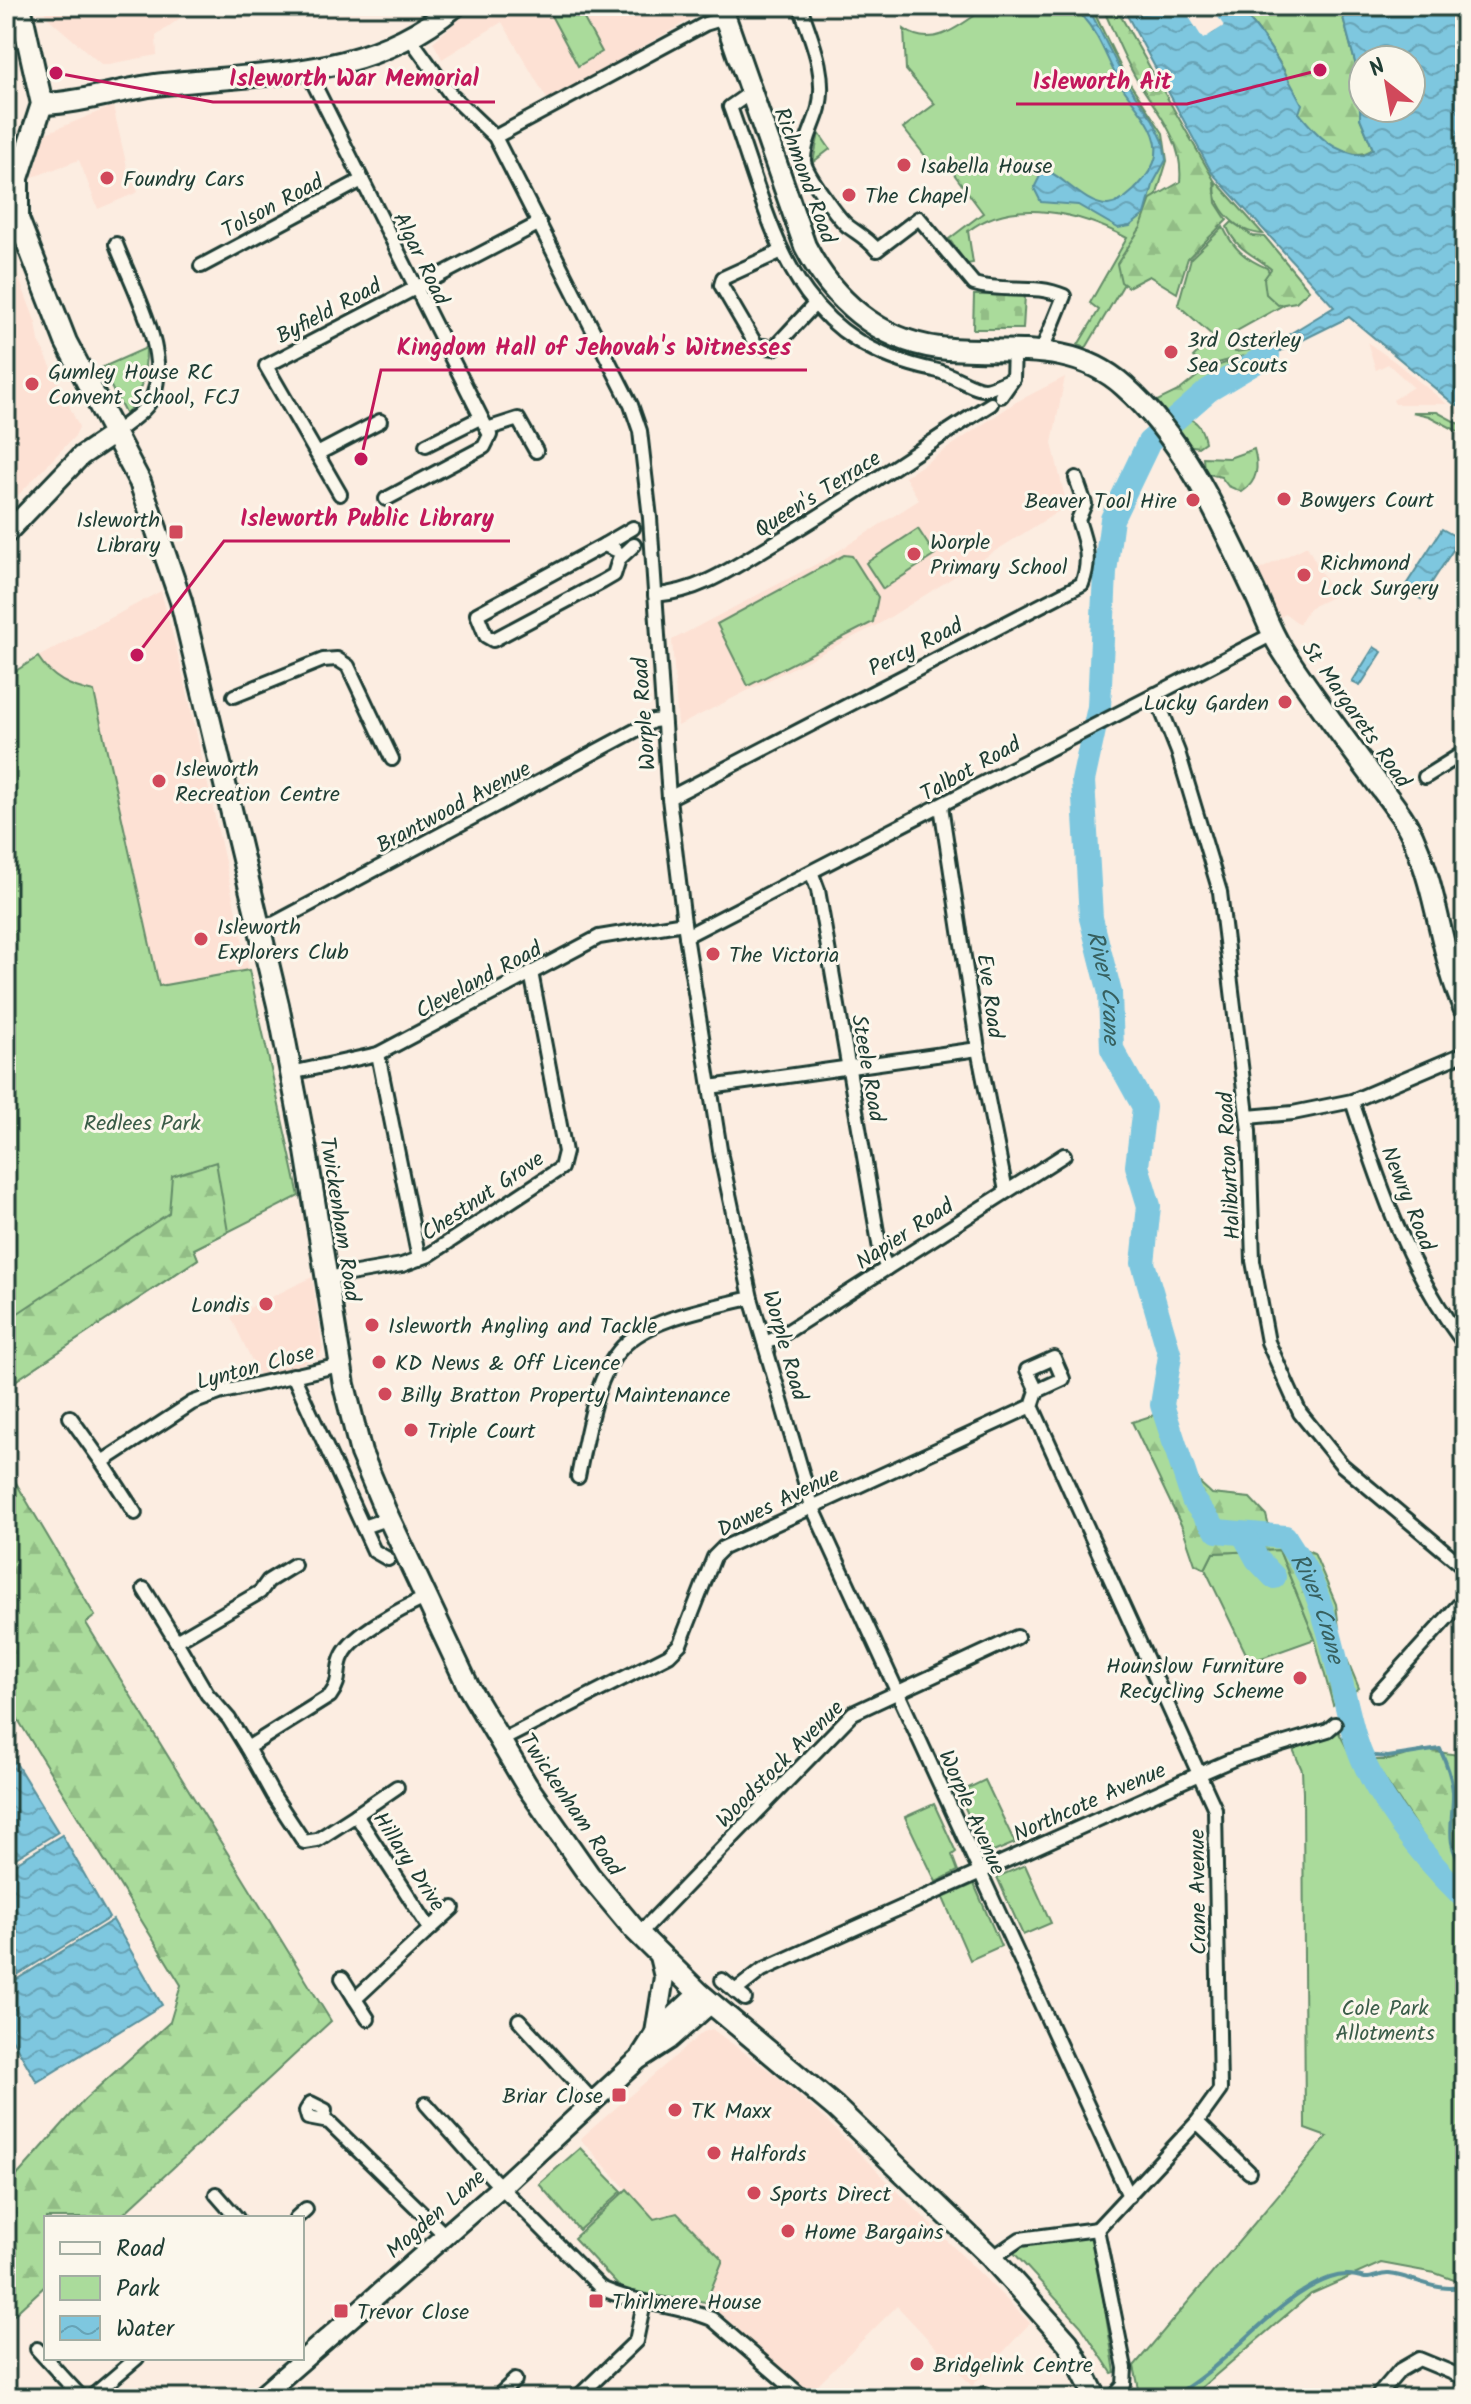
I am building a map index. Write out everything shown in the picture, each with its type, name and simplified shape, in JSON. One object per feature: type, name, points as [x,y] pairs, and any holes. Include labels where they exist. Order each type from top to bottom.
[{"type":"main road","points":[[20,6],[42,104],[166,83],[308,72],[385,50],[410,38],[455,6]]},
{"type":"main road","name":"Richmond Road","points":[[723,12],[805,246],[818,272],[835,293],[874,325],[909,341],[939,348],[1042,350],[1099,369],[1122,384],[1150,411],[1179,448]]},
{"type":"main road","name":"Twickenham Road","points":[[42,104],[18,178],[18,219],[66,342],[140,482],[172,570],[261,926],[291,1073],[340,1365],[358,1443],[425,1598],[500,1741],[557,1832],[639,1934],[705,1998],[835,2107],[992,2258],[1049,2318],[1078,2359],[1096,2398]]},
{"type":"main road","name":"St Margarets Road","points":[[1179,448],[1213,506],[1273,634],[1410,830],[1420,853],[1443,947],[1464,1005]]},
{"type":"main road","name":"Twickenham Road","points":[[1078,2359],[1092,2369],[1111,2398]]},
{"type":"street","points":[[800,6],[819,58],[820,103],[804,162],[809,174],[847,226],[865,235],[877,250],[919,218],[928,225],[974,284],[987,288],[1015,286],[1064,296],[1042,350]]},
{"type":"street","points":[[495,137],[723,12]]},
{"type":"street","name":"Worple Road","points":[[410,38],[447,89],[495,137],[631,405],[640,431],[669,798],[685,930],[721,1156],[751,1298],[792,1440]]},
{"type":"street","name":"Algar Road","points":[[308,72],[484,423]]},
{"type":"street","name":"Richmond Road","points":[[750,93],[730,107],[782,251],[814,305],[851,338],[888,358],[952,373],[965,384],[979,388],[1013,379]]},
{"type":"street","name":"Tolson Road","points":[[201,266],[362,180]]},
{"type":"street","name":"Byfield Road","points":[[340,494],[266,366],[540,223]]},
{"type":"street","points":[[6,534],[81,456],[115,433],[147,405],[155,392],[157,348],[116,244]]},
{"type":"street","points":[[782,251],[723,278],[721,285],[756,345],[774,348],[814,305]]},
{"type":"street","points":[[1013,379],[1014,349]]},
{"type":"street","name":"Queen's Terrace","points":[[655,595],[686,591],[717,577],[833,509],[992,403],[1013,379]]},
{"type":"street","points":[[974,398],[992,403]]},
{"type":"street","points":[[426,445],[484,423],[518,419],[536,451]]},
{"type":"street","points":[[317,454],[380,421]]},
{"type":"street","points":[[386,499],[484,447],[490,435],[484,423]]},
{"type":"street","name":"Percy Road","points":[[669,798],[1082,584],[1088,567],[1088,550],[1078,520],[1085,504],[1076,478]]},
{"type":"street","points":[[613,551],[633,528]]},
{"type":"street","points":[[613,551],[618,569],[602,582],[493,640],[486,636],[477,614],[613,551],[651,541]]},
{"type":"street","name":"Talbot Road","points":[[685,930],[812,874],[1082,730],[1273,634]]},
{"type":"street","points":[[234,696],[323,660],[337,659],[348,666],[392,759]]},
{"type":"street","name":"Haliburton Road","points":[[1155,694],[1178,752],[1220,892],[1248,1117],[1253,1261],[1268,1342],[1300,1413],[1342,1465],[1465,1568]]},
{"type":"street","name":"Brantwood Avenue","points":[[261,926],[275,923],[653,721],[663,720]]},
{"type":"street","points":[[1425,777],[1465,752]]},
{"type":"street","name":"Eve Road","points":[[941,806],[978,1049],[1006,1191]]},
{"type":"street","name":"Steele Road","points":[[812,874],[818,890],[881,1255],[887,1268]]},
{"type":"street","name":"Cleveland Road","points":[[291,1073],[378,1054],[599,937],[685,930]]},
{"type":"street","name":"Chestnut Grove","points":[[327,1278],[419,1259],[561,1168],[565,1152],[531,972]]},
{"type":"street","points":[[710,1087],[978,1049]]},
{"type":"street","points":[[1248,1117],[1293,1113],[1352,1101],[1465,1053]]},
{"type":"street","points":[[378,1054],[419,1259]]},
{"type":"street","name":"Newry Road","points":[[1352,1101],[1389,1214],[1432,1301],[1465,1345]]},
{"type":"street","name":"Napier Road","points":[[765,1343],[1064,1155]]},
{"type":"street","points":[[578,1477],[594,1396],[605,1369],[632,1337],[671,1316],[751,1298]]},
{"type":"street","name":"Lynton Close","points":[[102,1462],[192,1403],[219,1393],[340,1365]]},
{"type":"street","points":[[293,1375],[374,1551],[388,1559]]},
{"type":"street","points":[[1032,1406],[1037,1391]]},
{"type":"street","name":"Dawes Avenue","points":[[500,1741],[669,1655],[680,1644],[714,1557],[723,1548],[1032,1406]]},
{"type":"street","name":"Crane Avenue","points":[[1032,1406],[1199,1774],[1216,1818],[1220,2090],[1197,2122],[1097,2229]]},
{"type":"street","points":[[70,1417],[135,1513]]},
{"type":"street","name":"Worple Avenue","points":[[792,1440],[812,1506],[1129,2196]]},
{"type":"street","points":[[363,1527],[389,1518]]},
{"type":"street","points":[[176,1641],[260,1592],[268,1581],[294,1565]]},
{"type":"street","points":[[144,1589],[207,1694],[229,1719],[247,1748],[330,1696],[339,1684],[342,1656],[352,1644],[387,1618],[425,1598]]},
{"type":"street","points":[[1377,1695],[1465,1598]]},
{"type":"street","name":"Woodstock Avenue","points":[[639,1934],[853,1713],[1017,1637]]},
{"type":"street","name":"Northcote Avenue","points":[[722,1980],[740,1995],[762,1970],[1236,1758],[1328,1730],[1335,1724]]},
{"type":"street","name":"Hillary Drive","points":[[247,1748],[304,1842],[317,1840],[397,1787]]},
{"type":"street","name":"Hillary Drive","points":[[356,1815],[430,1929]]},
{"type":"street","name":"Hillary Drive","points":[[355,1999],[453,1908]]},
{"type":"street","name":"Mogden Lane","points":[[654,2035],[664,1977],[658,1952]]},
{"type":"street","points":[[342,1978],[368,2019]]},
{"type":"street","name":"Mogden Lane","points":[[638,2060],[654,2035],[705,1998]]},
{"type":"street","name":"Mogden Lane","points":[[304,2359],[502,2186],[638,2060],[669,2040],[705,1998]]},
{"type":"street","points":[[519,2020],[593,2101]]},
{"type":"street","points":[[426,2104],[601,2288],[644,2303],[693,2311],[712,2319],[804,2398]]},
{"type":"street","points":[[324,2119],[446,2236]]},
{"type":"street","points":[[1197,2122],[1249,2172]]},
{"type":"street","points":[[216,2194],[235,2216]]},
{"type":"street","points":[[992,2258],[1012,2242],[1028,2237],[1097,2229],[1125,2368],[1124,2385],[1111,2398]]},
{"type":"street","points":[[577,2398],[636,2341],[644,2303]]},
{"type":"street","points":[[37,2349],[44,2357]]},
{"type":"street","points":[[1376,2398],[1400,2370],[1419,2359],[1465,2378]]},
{"type":"street","points":[[47,2360],[82,2398]]},
{"type":"street","points":[[90,2398],[135,2360]]},
{"type":"street","name":"Mogden Lane","points":[[259,2398],[303,2360]]},
{"type":"street","points":[[974,2398],[985,2394],[996,2398]]},
{"type":"shaded area","points":[[41,6],[196,6],[156,36],[157,55],[101,64],[48,18]]},
{"type":"shaded area","points":[[474,6],[703,7],[691,19],[548,101],[502,22],[442,59],[433,42]]},
{"type":"shaded area","points":[[113,106],[127,167],[138,192],[98,209],[79,160],[33,177],[44,134]]},
{"type":"shaded area","name":"Gumley House RC Convent School, FCJ","points":[[6,244],[36,323],[39,341],[79,427],[75,436],[6,508]]},
{"type":"shaded area","points":[[1367,342],[1447,404],[1395,404],[1393,400],[1413,387],[1388,364],[1376,370]]},
{"type":"shaded area","name":"Worple Primary School","points":[[1065,377],[1052,443],[1067,506],[879,624],[678,726],[672,640],[824,560],[919,500],[905,477],[1016,402]]},
{"type":"shaded area","points":[[1307,546],[1334,596],[1309,608],[1299,624],[1286,614],[1273,620],[1251,574]]},
{"type":"shaded area","points":[[161,591],[185,682],[249,970],[159,986],[128,840],[77,689],[47,671],[38,657]]},
{"type":"shaded area","points":[[312,1277],[323,1348],[319,1357],[284,1371],[259,1375],[231,1317]]},
{"type":"shaded area","points":[[712,2029],[774,2074],[822,2116],[1030,2323],[972,2386],[897,2306],[808,2394],[706,2302],[723,2260],[677,2213],[654,2219],[580,2139],[703,2032]]},
{"type":"green space","points":[[546,6],[577,6],[602,52],[578,66]]},
{"type":"green space","points":[[988,6],[1091,6],[1125,76],[1163,133],[1167,161],[1135,265],[1086,348],[1078,345],[1099,310],[1090,303],[1127,238],[1089,221],[1068,216],[1026,211],[1005,214],[986,220],[968,231],[973,263],[967,264],[949,239],[983,213],[945,162],[935,168],[903,128],[935,104],[906,70],[904,29],[915,35],[937,36],[958,27]]},
{"type":"green space","points":[[1102,6],[1115,6],[1214,180],[1216,203],[1227,220],[1188,258],[1177,293],[1149,276],[1128,287],[1121,282],[1117,264],[1141,227],[1151,199],[1180,182],[1180,167],[1174,140],[1132,71]]},
{"type":"green space","points":[[1236,6],[1340,6],[1350,44],[1347,44],[1347,124],[1363,124],[1373,149],[1352,154],[1341,151],[1311,129],[1298,111],[1284,70]]},
{"type":"green space","points":[[819,133],[830,149],[813,162]]},
{"type":"green space","points":[[1216,182],[1263,234],[1244,229],[1228,217],[1218,201]]},
{"type":"green space","points":[[1232,222],[1253,236],[1265,237],[1309,290],[1296,302],[1278,305],[1266,294],[1264,279],[1271,269],[1236,242],[1227,227]]},
{"type":"green space","points":[[1223,227],[1240,252],[1267,268],[1285,304],[1235,332],[1229,343],[1235,352],[1249,350],[1278,332],[1280,336],[1248,355],[1203,367],[1193,357],[1213,336],[1178,305],[1191,258]]},
{"type":"green space","points":[[974,295],[1025,295],[1023,329],[973,329]]},
{"type":"green space","points":[[146,348],[142,383],[126,415],[101,368]]},
{"type":"green space","points":[[1243,357],[1248,361],[1215,379],[1169,416],[1157,401],[1180,390],[1205,370]]},
{"type":"green space","points":[[1412,412],[1437,412],[1465,427],[1465,435],[1429,416]]},
{"type":"green space","points":[[1185,417],[1199,426],[1205,442],[1198,447],[1187,445],[1176,424]]},
{"type":"green space","points":[[1254,449],[1256,473],[1242,492],[1228,486],[1221,477],[1204,473],[1203,457],[1229,458]]},
{"type":"green space","points":[[918,529],[935,555],[883,589],[866,563]]},
{"type":"green space","points":[[844,555],[852,556],[878,597],[873,622],[748,686],[717,624]]},
{"type":"green space","name":"Redlees Park","points":[[38,657],[62,681],[94,692],[159,986],[249,970],[299,1196],[194,1249],[198,1259],[6,1387],[6,677]]},
{"type":"green space","points":[[216,1162],[228,1232],[194,1249],[198,1259],[6,1387],[6,1321],[169,1213],[172,1176]]},
{"type":"green space","points":[[1160,1413],[1200,1483],[1212,1494],[1250,1498],[1266,1515],[1271,1535],[1314,1553],[1336,1604],[1341,1645],[1359,1688],[1333,1705],[1315,1639],[1279,1550],[1213,1553],[1205,1569],[1195,1564],[1183,1529],[1132,1422]]},
{"type":"green space","points":[[6,1466],[95,1616],[86,1623],[331,2021],[121,2216],[44,2216],[44,2287],[6,2322],[6,2188],[84,2100],[170,2022],[181,1985],[6,1700]]},
{"type":"green space","points":[[1279,1550],[1315,1639],[1250,1662],[1205,1569],[1213,1553]]},
{"type":"green space","name":"Cole Park Allotments","points":[[1338,1731],[1364,1779],[1409,1849],[1465,1910],[1465,2284],[1435,2273],[1381,2263],[1311,2294],[1189,2398],[1141,2398],[1134,2366],[1327,2137],[1305,2129],[1303,1793],[1302,1770],[1293,1749]]},
{"type":"green space","points":[[1425,1750],[1465,1756],[1465,1887],[1426,1841],[1372,1760],[1389,1760]]},
{"type":"green space","points":[[985,1780],[1015,1843],[991,1853],[984,1838],[980,1840],[958,1793]]},
{"type":"green space","points":[[934,1804],[956,1852],[952,1855],[958,1871],[936,1882],[905,1817]]},
{"type":"green space","points":[[1025,1865],[1051,1923],[1023,1935],[997,1877]]},
{"type":"green space","points":[[974,1884],[1001,1946],[970,1960],[943,1898]]},
{"type":"green space","points":[[580,2148],[622,2191],[579,2230],[539,2184]]},
{"type":"green space","points":[[627,2189],[654,2219],[677,2213],[723,2260],[706,2302],[624,2292],[574,2238]]},
{"type":"green space","points":[[1093,2235],[1115,2372],[1112,2373],[1081,2326],[1014,2253],[1024,2242]]},
{"type":"water","points":[[1122,6],[1236,6],[1273,52],[1302,104],[1299,113],[1335,147],[1364,155],[1373,149],[1363,124],[1427,124],[1427,44],[1350,44],[1340,6],[1465,6],[1465,407],[1454,404],[1349,317],[1240,371],[1278,341],[1334,307],[1212,173]]},
{"type":"water","points":[[1088,7],[1127,84],[1153,120],[1163,141],[1166,160],[1154,182],[1145,214],[1130,226],[1118,228],[1078,205],[1041,202],[1034,188],[1041,174],[1050,172],[1092,201],[1108,205],[1122,200],[1137,186],[1155,160],[1156,145],[1150,127],[1121,85],[1099,41],[1082,16],[1081,12]]},
{"type":"water","points":[[1442,529],[1460,539],[1421,599],[1404,588]]},
{"type":"water","points":[[1374,647],[1382,652],[1360,686],[1352,682]]},
{"type":"water","points":[[9,1752],[58,1832],[6,1864],[6,1754]]},
{"type":"water","points":[[62,1835],[109,1918],[6,1982],[6,1869]]},
{"type":"water","points":[[113,1920],[162,2005],[37,2082],[6,2029],[6,1986]]},
{"type":"pier","points":[[1182,6],[1211,6],[1224,26],[1203,39]]},
{"type":"waterway","name":"River Crane","points":[[1268,355],[1209,390],[1149,442],[1112,519],[1105,572],[1099,707],[1083,781],[1091,918],[1110,993],[1112,1049],[1144,1107],[1137,1166],[1149,1206],[1143,1263],[1170,1356],[1162,1405],[1193,1500],[1217,1531],[1285,1537],[1305,1568],[1318,1598],[1355,1738],[1373,1781],[1416,1845],[1465,1898]]},
{"type":"waterway","points":[[1244,1535],[1257,1559],[1274,1577]]},
{"type":"waterway","points":[[1362,1755],[1388,1757],[1440,1749],[1452,1787],[1451,1832],[1454,1851],[1465,1866]]},
{"type":"waterway","points":[[1169,2398],[1211,2370],[1289,2301],[1330,2278],[1340,2275],[1368,2278],[1389,2274],[1436,2287],[1465,2286]]},
{"type":"place","name":"Isleworth Ait","points":[[1320,70]]},
{"type":"place","name":"Isleworth War Memorial","points":[[56,73]]},
{"type":"place","name":"Isabella House","points":[[904,165]]},
{"type":"place","name":"Foundry Cars","points":[[107,178]]},
{"type":"place","name":"The Chapel","points":[[849,195]]},
{"type":"place","name":"3rd Osterley Sea Scouts","points":[[1171,352]]},
{"type":"place","name":"Gumley House RC Convent School, FCJ","points":[[32,384]]},
{"type":"place","name":"Kingdom Hall of Jehovah's Witnesses","points":[[361,459]]},
{"type":"place","name":"Bowyers Court","points":[[1284,499]]},
{"type":"place","name":"Beaver Tool Hire","points":[[1193,500]]},
{"type":"place","name":"Isleworth Library","points":[[176,532]]},
{"type":"place","name":"Worple Primary School","points":[[914,554]]},
{"type":"place","name":"Richmond Lock Surgery","points":[[1304,575]]},
{"type":"place","name":"Isleworth Public Library","points":[[137,655]]},
{"type":"place","name":"Lucky Garden","points":[[1285,702]]},
{"type":"place","name":"Isleworth Recreation Centre","points":[[159,781]]},
{"type":"place","name":"Isleworth Explorers Club","points":[[201,939]]},
{"type":"place","name":"The Victoria","points":[[713,954]]},
{"type":"place","name":"Londis","points":[[266,1304]]},
{"type":"place","name":"Isleworth Angling and Tackle","points":[[372,1325]]},
{"type":"place","name":"KD News & Off Licence","points":[[379,1362]]},
{"type":"place","name":"Billy Bratton Property Maintenance","points":[[385,1394]]},
{"type":"place","name":"Triple Court","points":[[411,1430]]},
{"type":"place","name":"Hounslow Furniture Recycling Scheme","points":[[1300,1678]]},
{"type":"place","name":"Briar Close","points":[[619,2095]]},
{"type":"place","name":"TK Maxx","points":[[675,2110]]},
{"type":"place","name":"Halfords","points":[[714,2153]]},
{"type":"place","name":"Sports Direct","points":[[754,2193]]},
{"type":"place","name":"Home Bargains","points":[[788,2231]]},
{"type":"place","name":"Thirlmere House","points":[[596,2301]]},
{"type":"place","name":"Trevor Close","points":[[341,2311]]},
{"type":"place","name":"Bridgelink Centre","points":[[917,2364]]}]
